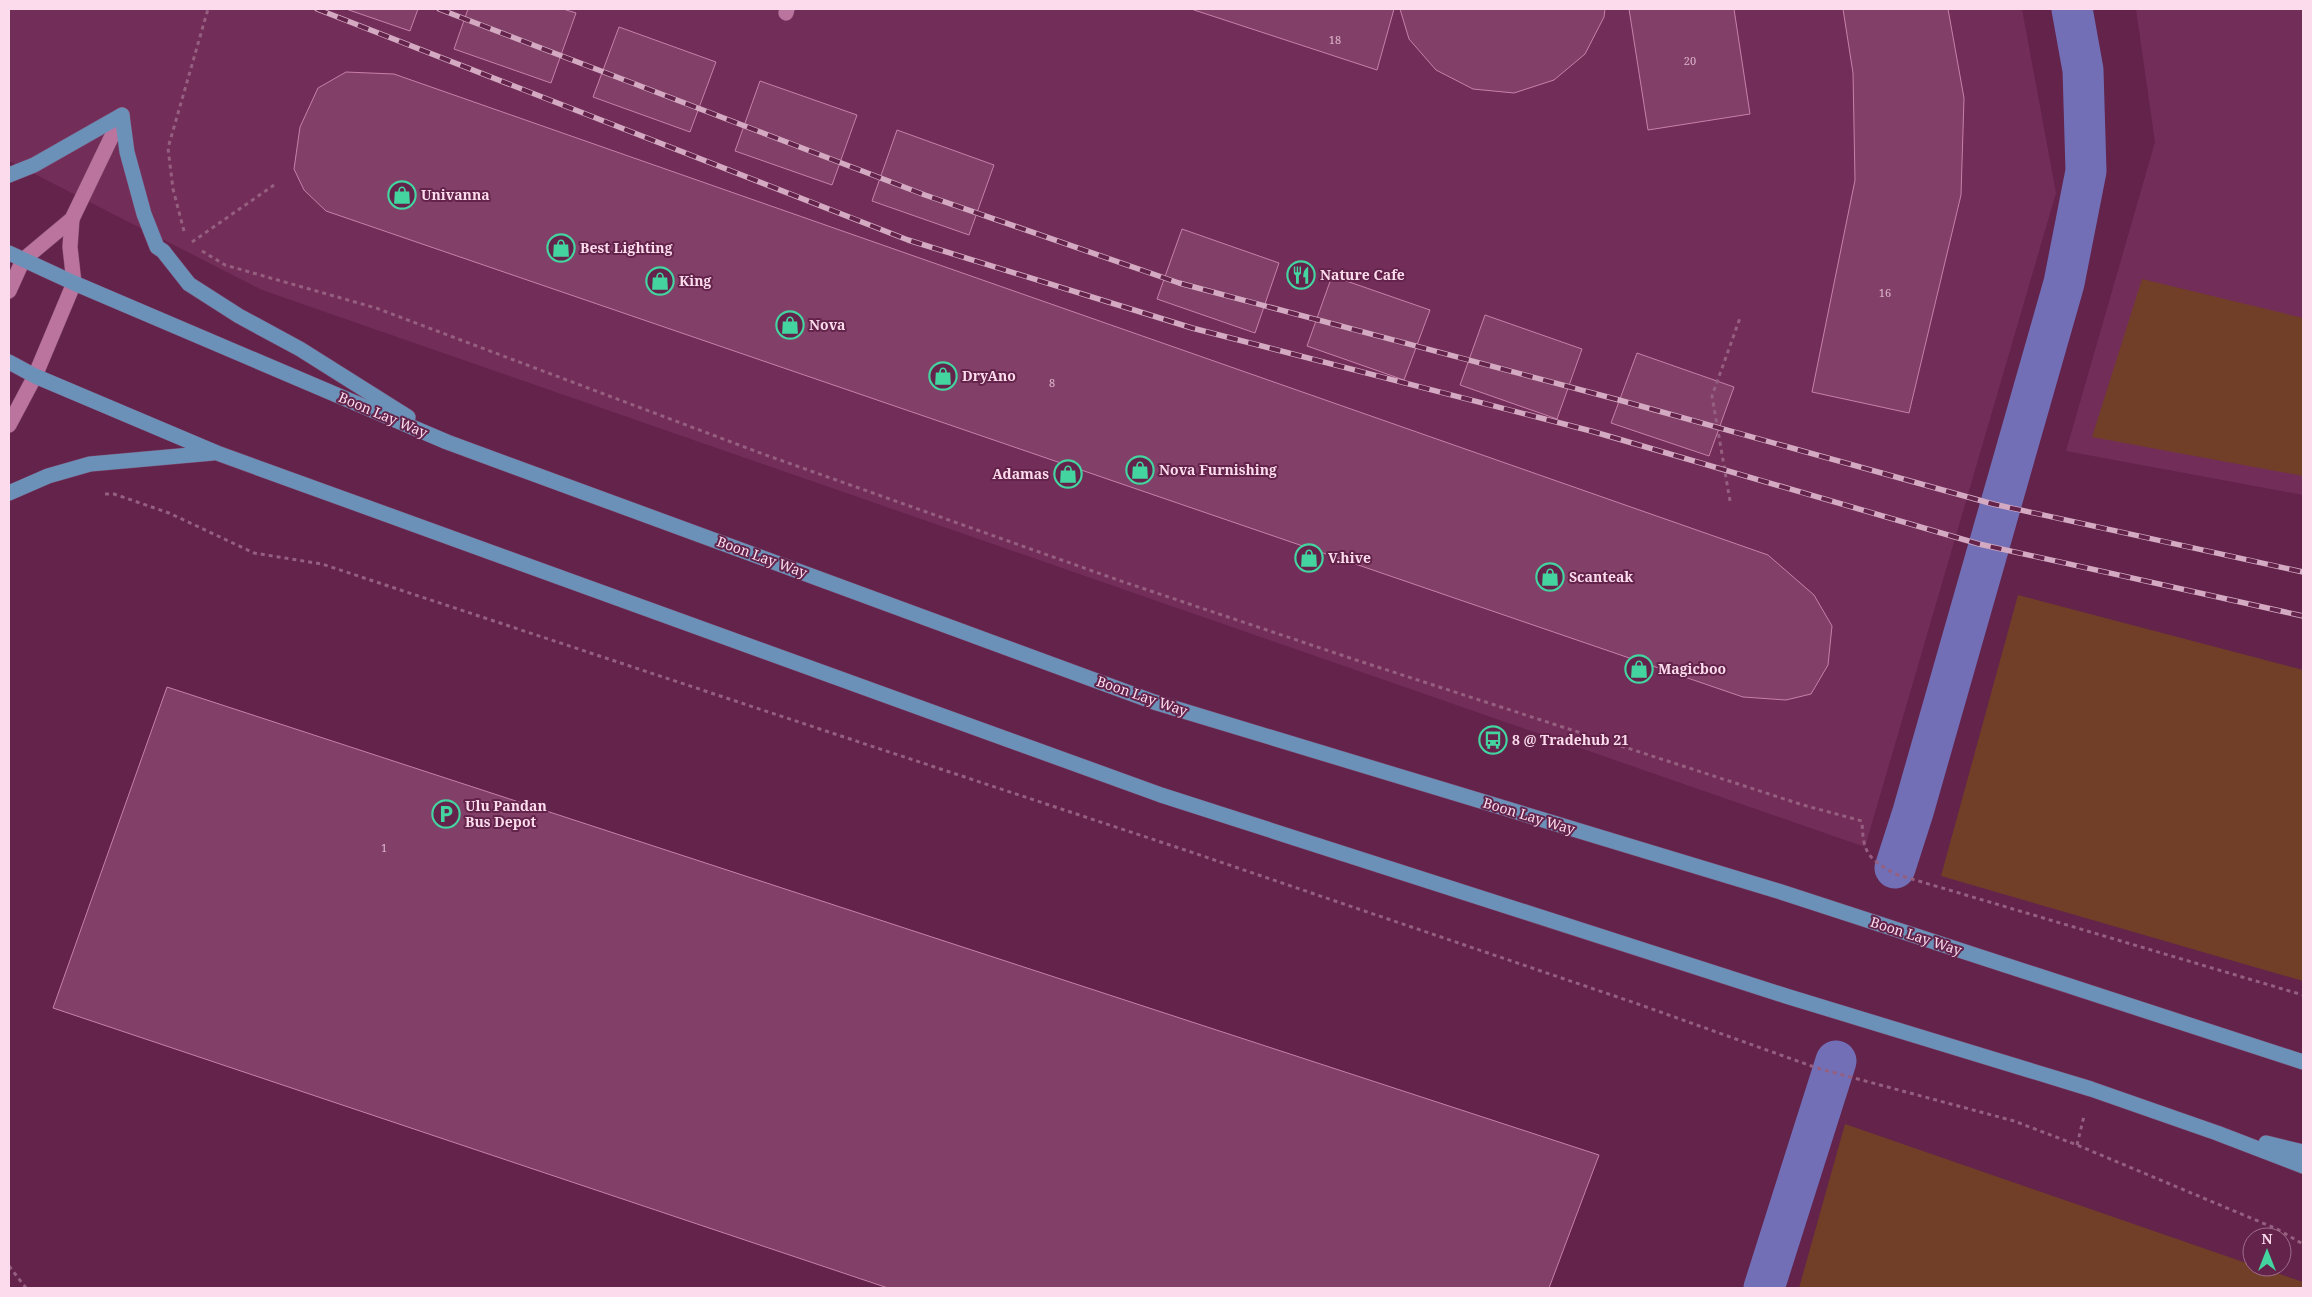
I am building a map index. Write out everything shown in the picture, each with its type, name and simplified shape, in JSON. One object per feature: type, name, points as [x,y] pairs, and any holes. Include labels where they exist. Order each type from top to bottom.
[{"type":"main road","points":[[9,175],[34,165],[122,115],[128,152],[144,214],[157,247],[163,251],[189,284],[239,316],[300,349],[447,442]]},
{"type":"main road","name":"Boon Lay Way","points":[[9,253],[74,283],[447,442],[1154,702],[1778,891],[2303,1062]]},
{"type":"main road","points":[[9,362],[35,376],[217,453],[1161,795],[1786,996],[2091,1089],[2217,1133],[2303,1166]]},
{"type":"main road","points":[[9,493],[48,476],[90,464],[217,453]]},
{"type":"main road","points":[[2217,1133],[2303,1152]]},
{"type":"street","points":[[9,425],[35,376],[74,283],[70,248],[72,219],[122,115]]},
{"type":"street","points":[[9,291],[23,260],[72,219]]},
{"type":"path","points":[[208,9],[168,148],[177,211],[189,244],[225,265],[376,308],[763,454],[1118,580],[1390,672],[1803,805],[1862,821],[1864,843],[1873,861],[1895,874],[2303,995]]},
{"type":"path","points":[[189,244],[274,185]]},
{"type":"path","points":[[1730,501],[1712,396],[1740,318]]},
{"type":"path","points":[[104,494],[114,494],[169,513],[254,553],[322,564],[539,635],[1188,851],[1638,1004],[1817,1068],[2014,1121],[2077,1145],[2258,1222],[2303,1244]]},
{"type":"path","points":[[9,1266],[26,1288]]},
{"type":"shaded area","points":[[9,9],[2022,9],[2056,193],[1865,847],[262,290],[9,161]]},
{"type":"shaded area","points":[[2136,9],[2303,9],[2303,495],[2066,451],[2155,142]]},
{"type":"shaded area","points":[[2142,279],[2303,318],[2303,476],[2092,437]]},
{"type":"shaded area","points":[[2018,595],[2303,670],[2303,981],[1941,876]]},
{"type":"shaded area","points":[[1845,1124],[2242,1262],[2242,1277],[2288,1277],[2303,1282],[2303,1288],[1799,1288]]},
{"type":"building","points":[[346,9],[418,9],[410,31]]},
{"type":"building","points":[[468,9],[563,9],[576,13],[551,83],[454,49]]},
{"type":"building","points":[[1191,9],[1394,9],[1377,70]]},
{"type":"building","points":[[1400,9],[1605,9],[1604,17],[1585,54],[1554,80],[1514,93],[1473,89],[1436,70],[1409,39]]},
{"type":"building","points":[[1629,9],[1734,9],[1750,114],[1648,130]]},
{"type":"building","points":[[1843,9],[1948,9],[1964,98],[1961,195],[1909,413],[1812,392],[1855,180],[1853,73]]},
{"type":"building","points":[[619,27],[716,62],[690,132],[593,97]]},
{"type":"building","points":[[346,72],[394,74],[1768,555],[1814,595],[1832,626],[1828,665],[1811,694],[1786,700],[1743,697],[326,211],[304,190],[294,169],[300,127],[318,88]]},
{"type":"building","points":[[760,81],[857,115],[832,185],[735,151]]},
{"type":"building","points":[[897,130],[994,165],[969,235],[872,201]]},
{"type":"building","points":[[1182,229],[1279,263],[1255,333],[1157,299]]},
{"type":"building","points":[[1332,276],[1430,310],[1404,380],[1307,346]]},
{"type":"building","points":[[1485,315],[1582,349],[1557,419],[1460,385]]},
{"type":"building","points":[[1637,353],[1734,387],[1709,456],[1611,423]]},
{"type":"building","points":[[167,687],[1599,1155],[1549,1288],[888,1288],[53,1008]]},
{"type":"waterway","points":[[1895,868],[1913,812],[2064,283],[2086,171],[2083,70],[2072,9]]},
{"type":"waterway","points":[[1764,1288],[1836,1061]]},
{"type":"railway","points":[[317,9],[908,240],[1192,328],[1591,431],[1979,544],[2303,616]]},
{"type":"railway","points":[[439,9],[925,195],[1179,283],[1619,400],[1993,504],[2303,572]]},
{"type":"place","name":"Univanna","points":[[402,195]]},
{"type":"place","name":"Best Lighting","points":[[561,248]]},
{"type":"place","name":"Nature Cafe","points":[[1301,275]]},
{"type":"place","name":"King","points":[[660,281]]},
{"type":"place","name":"Nova","points":[[790,325]]},
{"type":"place","name":"DryAno","points":[[943,376]]},
{"type":"place","name":"Nova Furnishing","points":[[1140,470]]},
{"type":"place","name":"Adamas","points":[[1068,474]]},
{"type":"place","name":"V.hive","points":[[1309,558]]},
{"type":"place","name":"Scanteak","points":[[1550,577]]},
{"type":"place","name":"Magicboo","points":[[1639,669]]},
{"type":"place","name":"8 @ Tradehub 21","points":[[1493,740]]},
{"type":"place","name":"Ulu Pandan Bus Depot","points":[[446,814]]}]
